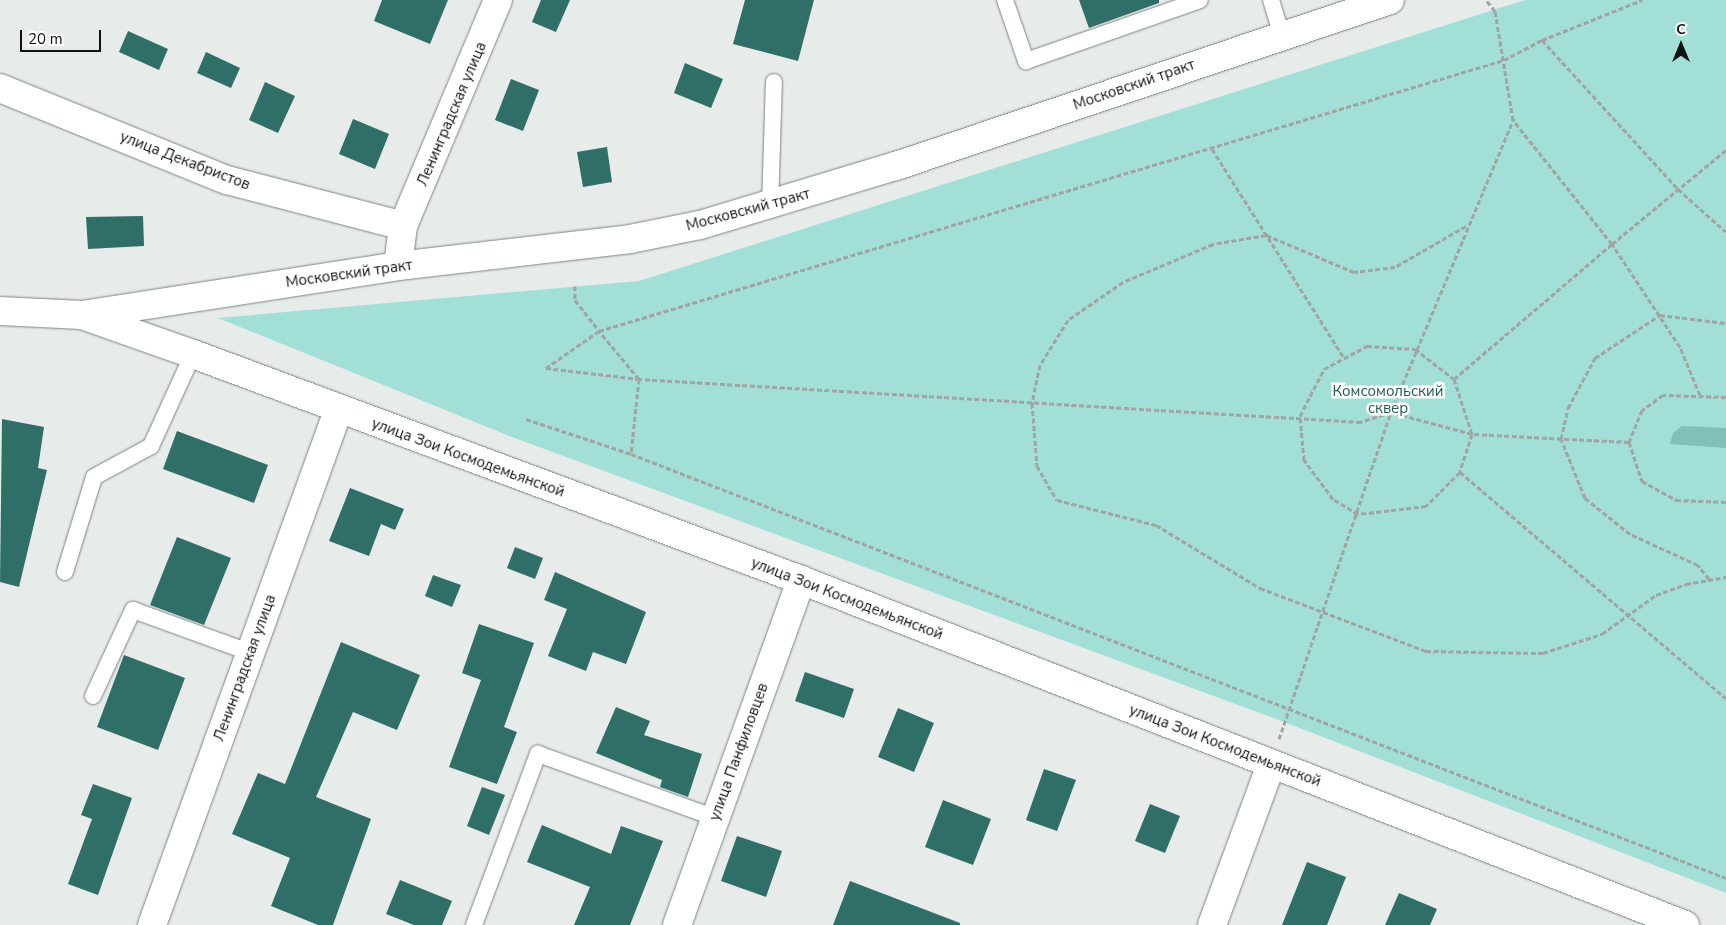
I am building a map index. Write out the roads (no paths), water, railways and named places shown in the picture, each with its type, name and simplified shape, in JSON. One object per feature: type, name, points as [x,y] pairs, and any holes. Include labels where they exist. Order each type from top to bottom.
[{"type":"street","name":"Ленинградская улица","points":[[398,266],[403,226],[498,0]]},
{"type":"street","name":"Московский тракт","points":[[82,315],[398,266],[630,239],[770,207],[1390,0]]},
{"type":"street","name":"улица Декабристов","points":[[0,88],[227,180],[403,226]]},
{"type":"street","name":"улица Зои Космодемьянской","points":[[0,311],[82,315],[193,354],[338,411],[801,580],[1685,925]]},
{"type":"street","name":"Ленинградская улица","points":[[152,925],[338,411]]},
{"type":"street","name":"улица Панфиловцев","points":[[677,925],[801,580]]},
{"type":"street","points":[[1212,925],[1271,764]]},
{"type":"lane","points":[[1005,0],[1026,61],[1200,0]]},
{"type":"lane","points":[[1271,0],[1282,36]]},
{"type":"lane","points":[[770,207],[774,82]]},
{"type":"lane","points":[[65,572],[94,476],[154,442],[193,354]]},
{"type":"lane","points":[[93,696],[133,610],[251,653]]},
{"type":"lane","points":[[474,925],[538,754],[716,818]]},
{"type":"park label","name":"Комсомольский сквер","points":[[1388,400]]}]
